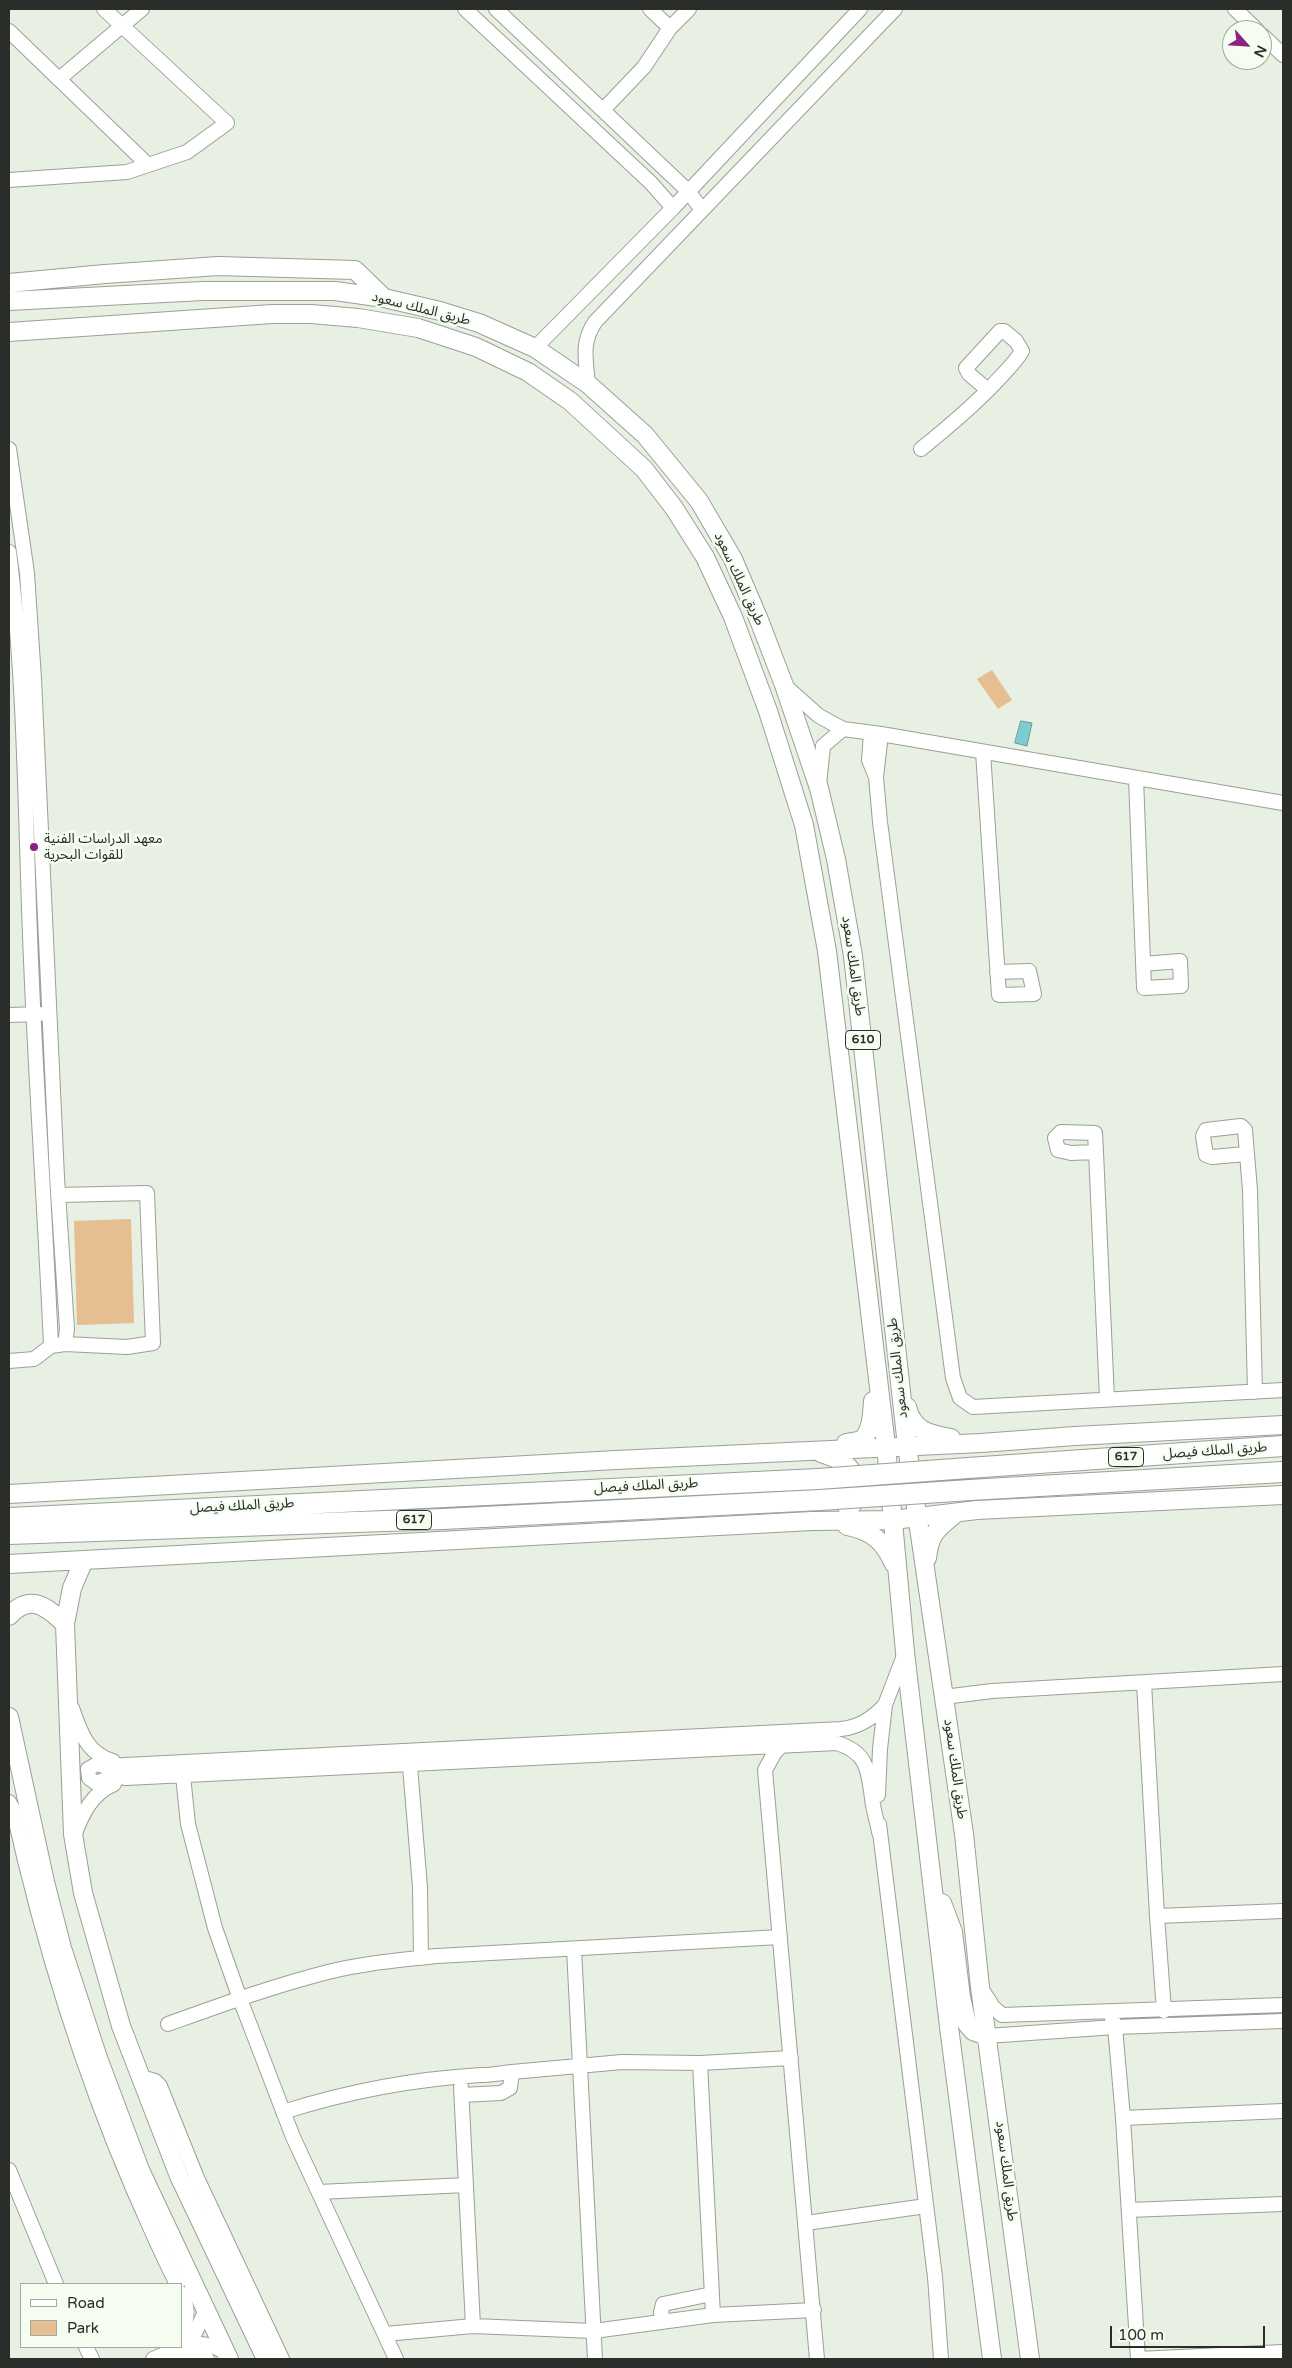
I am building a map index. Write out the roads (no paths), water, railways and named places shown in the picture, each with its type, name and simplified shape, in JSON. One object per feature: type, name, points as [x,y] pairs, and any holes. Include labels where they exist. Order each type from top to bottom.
[{"type":"highway","name":"طريق الملك فيصل","points":[[9,1518],[818,1478],[1283,1446]]},
{"type":"highway","name":"طريق الملك فيصل","points":[[9,1534],[462,1518],[820,1500],[1283,1472]]},
{"type":"main road","points":[[9,283],[218,266],[355,270],[384,298]]},
{"type":"main road","name":"طريق الملك سعود","points":[[9,300],[203,291],[335,291],[384,298],[440,310],[480,323],[535,348],[588,384],[645,435],[699,502],[733,559],[784,685],[819,788],[836,859],[853,956],[916,1519],[964,1834],[980,1987],[1030,2359]]},
{"type":"main road","name":"طريق الملك سعود","points":[[9,332],[292,314],[358,318],[418,328],[476,347],[528,372],[570,401],[644,469],[674,508],[705,557],[733,617],[768,711],[804,825],[827,951],[886,1446],[905,1652],[949,2027],[992,2359]]},
{"type":"main road","points":[[811,1450],[863,1440],[872,1420],[876,1367]]},
{"type":"main road","points":[[898,1368],[910,1418],[915,1426],[934,1436],[981,1443]]},
{"type":"main road","points":[[9,1494],[886,1446],[981,1443],[1283,1425]]},
{"type":"main road","points":[[977,1510],[950,1507],[939,1497],[935,1466],[937,1458],[944,1452],[981,1443]]},
{"type":"main road","points":[[811,1450],[845,1462],[850,1470],[854,1490],[852,1505],[845,1511],[812,1521]]},
{"type":"main road","points":[[9,1564],[326,1545],[812,1521],[916,1519],[977,1510],[1283,1495]]},
{"type":"main road","points":[[924,1576],[929,1542],[933,1533],[955,1514]]},
{"type":"main road","points":[[812,1521],[849,1526],[867,1531],[886,1546],[899,1576]]},
{"type":"main road","points":[[84,1560],[72,1588],[65,1624],[68,1763],[73,1838],[84,1893],[121,2026],[179,2176],[266,2359]]},
{"type":"main road","points":[[9,1616],[16,1608],[26,1604],[43,1605],[65,1624]]},
{"type":"main road","points":[[9,1717],[11,1743],[62,1948],[98,2058],[140,2170],[228,2356]]},
{"type":"main road","points":[[9,1790],[27,1808]]},
{"type":"main road","points":[[929,1846],[943,1909],[953,1932],[965,2019],[973,2031],[987,2036]]},
{"type":"street","points":[[9,180],[127,172],[187,152],[227,124],[104,9]]},
{"type":"street","points":[[59,80],[142,9]]},
{"type":"street","points":[[465,9],[651,183],[673,208]]},
{"type":"street","points":[[496,9],[688,191],[702,210]]},
{"type":"street","points":[[650,9],[670,28]]},
{"type":"street","points":[[603,110],[644,66],[670,28],[689,9]]},
{"type":"street","points":[[535,348],[673,208],[860,9]]},
{"type":"street","points":[[588,384],[584,344],[588,332],[595,322],[894,9]]},
{"type":"street","points":[[1235,9],[1247,20]]},
{"type":"street","points":[[9,31],[148,165]]},
{"type":"street","points":[[1272,45],[1283,55]]},
{"type":"street","points":[[921,449],[968,412],[988,390]]},
{"type":"street","points":[[9,449],[27,574],[58,1195],[67,1329],[58,1345],[34,1359],[9,1360]]},
{"type":"street","points":[[9,552],[18,658],[33,1014],[58,1345]]},
{"type":"street","points":[[784,685],[820,716],[843,729],[1283,803]]},
{"type":"street","points":[[819,788],[823,746],[843,729]]},
{"type":"street","points":[[876,734],[876,777],[880,822],[954,1378],[960,1398],[973,1407],[1283,1390]]},
{"type":"street","points":[[984,752],[997,972]]},
{"type":"street","points":[[9,762],[23,761]]},
{"type":"street","points":[[1136,778],[1144,964]]},
{"type":"street","points":[[9,1014],[49,1015]]},
{"type":"street","points":[[1096,1152],[1107,1399]]},
{"type":"street","points":[[1246,1154],[1250,1190],[1255,1392]]},
{"type":"street","points":[[58,1195],[147,1193],[153,1343],[127,1347],[58,1345]]},
{"type":"street","points":[[879,1832],[879,1766],[885,1705],[905,1652]]},
{"type":"street","points":[[944,1697],[992,1691],[1283,1674]]},
{"type":"street","points":[[1144,1683],[1164,2011]]},
{"type":"street","points":[[67,1693],[79,1731],[88,1745],[126,1771],[409,1757],[841,1730],[860,1725],[885,1705]]},
{"type":"street","points":[[409,1757],[837,1743],[859,1754],[864,1760],[869,1774],[879,1832],[926,2206],[941,2359]]},
{"type":"street","points":[[765,1770],[774,1752],[783,1745]]},
{"type":"street","points":[[743,1747],[754,1753],[765,1770],[817,2359]]},
{"type":"street","points":[[409,1757],[420,1887],[421,1958]]},
{"type":"street","points":[[182,1769],[188,1824],[215,1928],[240,1998],[283,2112],[396,2359]]},
{"type":"street","points":[[73,1838],[90,1801],[126,1771]]},
{"type":"street","points":[[9,1802],[13,1809],[47,1945],[85,2065],[123,2165],[176,2283]]},
{"type":"street","points":[[1157,1916],[1283,1911]]},
{"type":"street","points":[[168,2024],[240,1998],[330,1971],[421,1958],[780,1937]]},
{"type":"street","points":[[574,1949],[595,2359]]},
{"type":"street","points":[[980,1987],[993,2007],[1002,2015],[1164,2011],[1283,2005]]},
{"type":"street","points":[[1110,2012],[1115,2027],[1123,2118],[1138,2359],[1283,2352]]},
{"type":"street","points":[[987,2036],[1115,2027],[1283,2022]]},
{"type":"street","points":[[283,2112],[326,2098],[378,2086],[461,2075],[622,2062],[700,2064],[791,2058]]},
{"type":"street","points":[[700,2064],[713,2315]]},
{"type":"street","points":[[462,2095],[501,2093],[510,2088],[512,2072]]},
{"type":"street","points":[[461,2075],[473,2326]]},
{"type":"street","points":[[141,2077],[155,2081],[160,2086],[201,2186],[282,2359]]},
{"type":"street","points":[[1123,2118],[1283,2111]]},
{"type":"street","points":[[9,2170],[56,2283]]},
{"type":"street","points":[[319,2192],[466,2185]]},
{"type":"street","points":[[1129,2210],[1283,2204]]},
{"type":"street","points":[[806,2223],[926,2206]]},
{"type":"street","points":[[663,2321],[661,2312],[663,2304],[712,2294]]},
{"type":"street","points":[[182,2295],[186,2301],[187,2314],[182,2330]]},
{"type":"street","points":[[182,2343],[195,2333],[206,2310]]},
{"type":"street","points":[[385,2334],[473,2326],[594,2331],[653,2325],[663,2321],[713,2315],[814,2310]]},
{"type":"street","points":[[182,2346],[199,2342],[209,2344],[228,2356]]},
{"type":"street","points":[[153,2359],[175,2348]]},
{"type":"street","points":[[181,2348],[192,2351],[207,2359]]},
{"type":"water","points":[[1021,721],[1032,723],[1027,746],[1015,743]]},
{"type":"place","name":"معهد الدراسات الفنية للقوات البحرية","points":[[34,847]]}]
